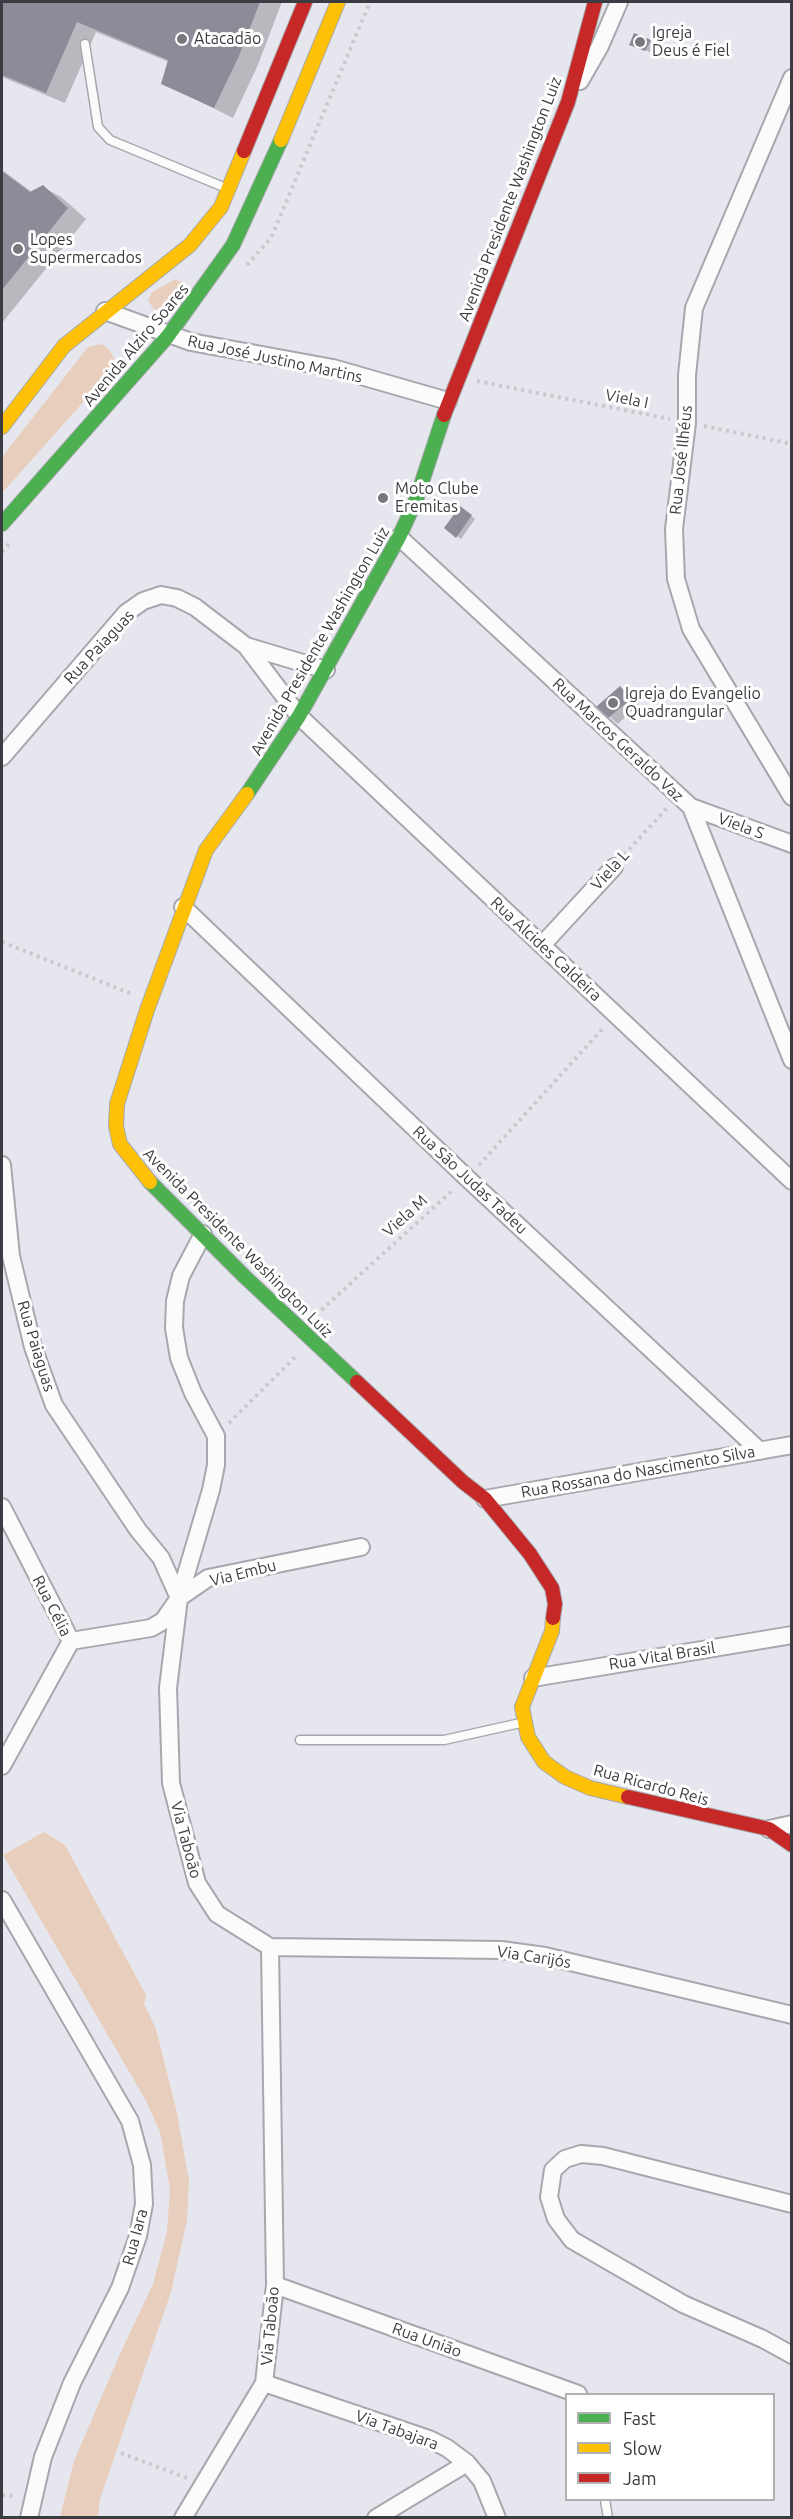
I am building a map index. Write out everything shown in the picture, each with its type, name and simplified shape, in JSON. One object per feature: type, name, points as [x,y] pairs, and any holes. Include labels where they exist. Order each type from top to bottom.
[{"type":"street","name":"Avenida Alziro Soares","points":[[2,427],[64,346],[189,245],[221,207],[304,2]]},
{"type":"street","name":"Avenida Alziro Soares","points":[[2,524],[168,336],[204,289],[237,237],[255,201],[338,2]]},
{"type":"street","name":"Avenida Presidente Washington Luiz","points":[[552,1588],[530,1554],[484,1499],[309,1337],[136,1167],[120,1144],[117,1104],[150,1001],[206,850],[276,754],[299,716],[399,537],[416,500],[448,401],[568,102],[595,2]]},
{"type":"street","points":[[568,102],[600,46],[619,2]]},
{"type":"street","name":"Rua José Ilhéus","points":[[792,78],[694,308],[687,375],[687,423],[674,529],[676,579],[691,629],[792,797]]},
{"type":"street","name":"Rua José Justino Martins","points":[[105,311],[168,336],[333,368],[448,401]]},
{"type":"street","name":"Rua Marcos Geraldo Vaz","points":[[399,537],[684,801],[792,1060]]},
{"type":"street","name":"Rua Paiaguas","points":[[2,757],[126,614],[143,602],[161,596],[177,598],[195,607],[246,646],[299,716]]},
{"type":"street","name":"Rua Paiaguas","points":[[246,646],[326,670]]},
{"type":"street","name":"Rua Alcides Caldeira","points":[[299,716],[791,1180]]},
{"type":"street","name":"Viela S","points":[[684,801],[792,844]]},
{"type":"street","name":"Viela L","points":[[542,945],[614,867]]},
{"type":"street","name":"Rua São Judas Tadeu","points":[[183,907],[467,1178],[760,1451]]},
{"type":"street","name":"Rua Paiaguas","points":[[2,1166],[11,1256],[33,1347],[54,1405],[138,1530],[161,1558],[179,1598]]},
{"type":"street","points":[[203,1234],[182,1276],[175,1301],[174,1328],[179,1358],[193,1394],[216,1436]]},
{"type":"street","name":"Via Taboão","points":[[183,2517],[264,2383],[275,2285],[270,1947],[217,1914],[197,1883],[171,1783],[168,1688],[179,1598],[212,1490],[216,1436]]},
{"type":"street","name":"Rua Rossana do Nascimento Silva","points":[[484,1499],[792,1445]]},
{"type":"street","name":"Rua Célia","points":[[2,1507],[71,1641],[2,1766]]},
{"type":"street","name":"Via Embu","points":[[71,1641],[151,1628],[163,1621],[179,1598],[208,1578],[361,1547]]},
{"type":"street","name":"Rua Ricardo Reis","points":[[552,1588],[555,1604],[552,1631],[522,1707],[528,1737],[544,1762],[565,1777],[622,1797],[769,1829],[792,1845]]},
{"type":"street","name":"Rua Vital Brasil","points":[[533,1678],[792,1635]]},
{"type":"street","points":[[769,1829],[792,1824]]},
{"type":"street","name":"Rua Iara","points":[[2,1900],[130,2121],[142,2165],[144,2204],[138,2236],[120,2288],[72,2383],[43,2457],[29,2517]]},
{"type":"street","name":"Via Carijós","points":[[270,1947],[501,1950],[545,1956],[792,2015]]},
{"type":"street","points":[[792,2204],[603,2156],[581,2154],[565,2159],[553,2170],[549,2197],[556,2219],[572,2240],[683,2304],[763,2339],[792,2355]]},
{"type":"street","name":"Rua União","points":[[275,2285],[575,2393]]},
{"type":"street","name":"Via Tabajara","points":[[264,2383],[429,2439],[466,2463],[482,2481],[497,2517]]},
{"type":"street","points":[[376,2517],[466,2463]]},
{"type":"lane","points":[[85,44],[98,127],[110,140],[230,189]]},
{"type":"lane","points":[[300,1740],[444,1740],[525,1722]]},
{"type":"lane","points":[[605,2501],[608,2517]]},
{"type":"path","name":"Viela I","points":[[459,378],[792,444]]},
{"type":"path","name":"Viela L","points":[[614,867],[684,801]]},
{"type":"path","points":[[2,942],[150,1001]]},
{"type":"path","name":"Viela M","points":[[216,1436],[298,1354],[309,1337],[317,1311],[467,1178],[616,1015]]},
{"type":"path","points":[[121,2453],[202,2484]]},
{"type":"shaded area","points":[[174,280],[184,282],[186,291],[164,312],[154,309],[148,301],[152,292]]},
{"type":"shaded area","points":[[102,344],[109,349],[114,359],[113,369],[2,493],[2,457],[88,347]]},
{"type":"shaded area","points":[[44,1832],[65,1845],[146,1995],[144,2004],[156,2029],[177,2113],[189,2181],[187,2220],[171,2292],[100,2499],[98,2517],[60,2517],[74,2461],[153,2284],[167,2231],[170,2189],[160,2132],[145,2099],[3,1855]]},
{"type":"building","name":"Atacadão","points":[[2,2],[260,2],[239,56],[214,108],[161,84],[168,60],[77,22],[46,93],[2,75]]},
{"type":"building","name":"Igreja Deus é Fiel","points":[[634,33],[651,40],[645,51],[629,45]]},
{"type":"building","name":"Lopes Supermercados","points":[[2,171],[30,192],[43,185],[68,208],[2,290]]},
{"type":"building","points":[[460,506],[472,515],[456,538],[444,528]]},
{"type":"building","name":"Igreja do Evangelio Quadrangular","points":[[620,686],[631,699],[607,719],[596,707]]},
{"type":"traffic: fast","points":[[2,524],[168,336],[233,245],[281,140]]},
{"type":"traffic: fast","points":[[247,794],[299,716],[399,537],[416,500],[444,415]]},
{"type":"traffic: fast","points":[[150,1182],[245,1277],[357,1382]]},
{"type":"traffic: slow","points":[[281,140],[338,2]]},
{"type":"traffic: slow","points":[[2,427],[64,346],[190,245],[221,207],[244,151]]},
{"type":"traffic: slow","points":[[150,1182],[120,1144],[116,1126],[117,1104],[147,1010],[206,850],[247,794]]},
{"type":"traffic: slow","points":[[553,1618],[552,1631],[522,1707],[528,1737],[544,1762],[565,1777],[590,1788],[628,1797]]},
{"type":"traffic: jam","points":[[244,151],[305,2]]},
{"type":"traffic: jam","points":[[444,415],[568,102],[595,2]]},
{"type":"traffic: jam","points":[[357,1382],[463,1482],[485,1499],[530,1554],[552,1588],[555,1604],[553,1618]]},
{"type":"traffic: jam","points":[[628,1797],[769,1829],[792,1845]]},
{"type":"place","name":"Atacadão","points":[[182,39]]},
{"type":"place","name":"Igreja Deus é Fiel","points":[[640,42]]},
{"type":"place","name":"Lopes Supermercados","points":[[18,249]]},
{"type":"place","name":"Moto Clube Eremitas","points":[[383,498]]},
{"type":"place","name":"Igreja do Evangelio Quadrangular","points":[[613,703]]}]
